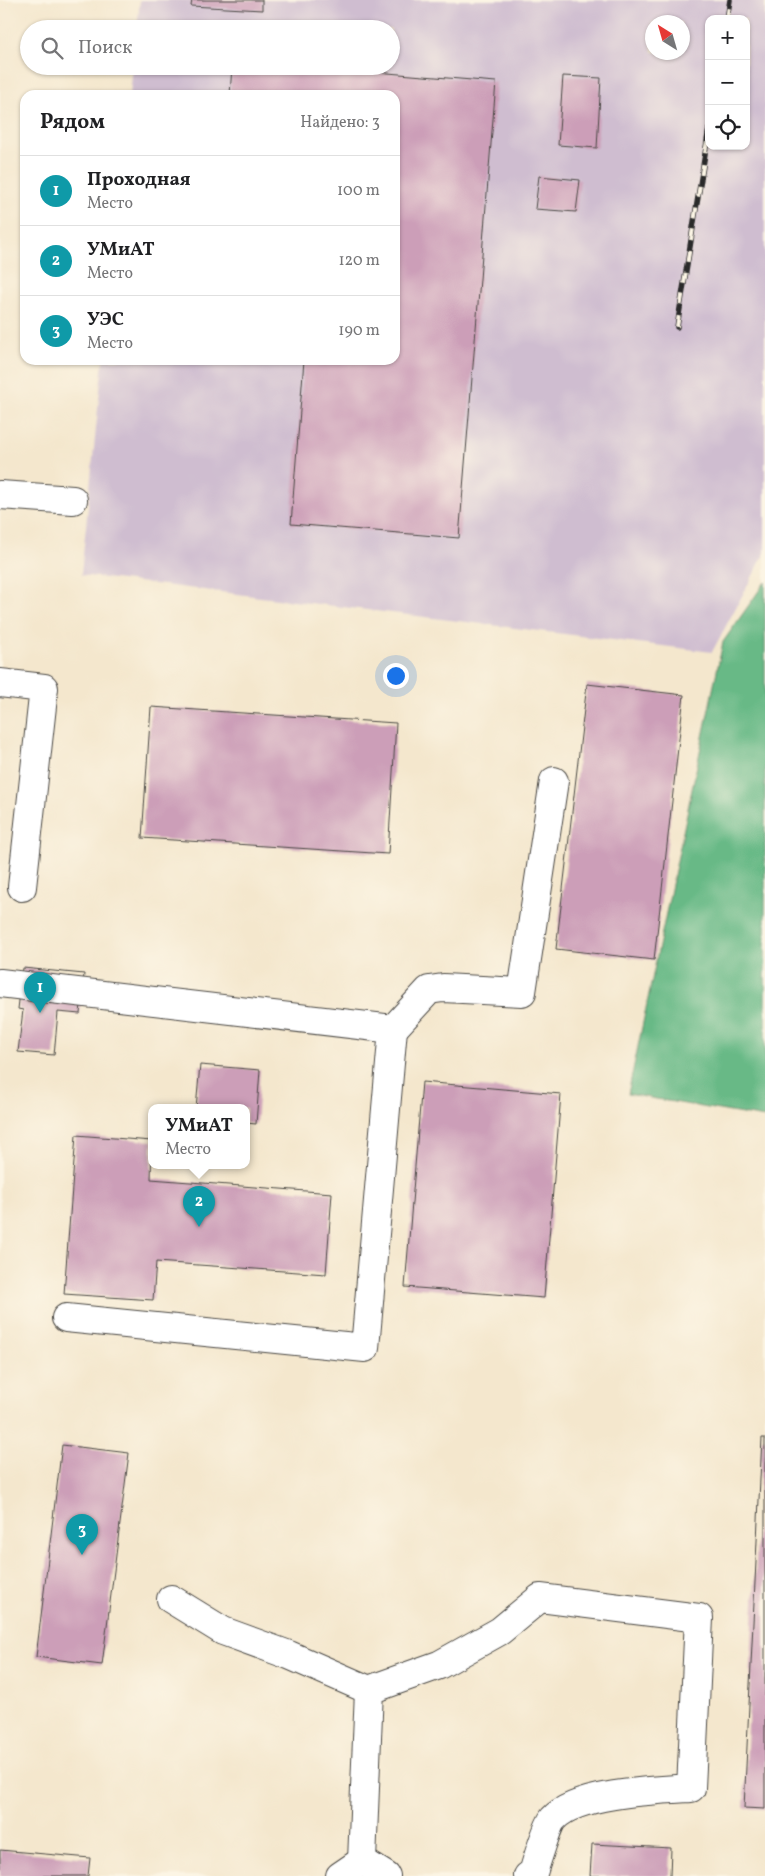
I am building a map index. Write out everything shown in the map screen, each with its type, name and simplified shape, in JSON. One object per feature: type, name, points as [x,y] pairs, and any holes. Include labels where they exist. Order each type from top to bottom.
[{"type":"lane","points":[[0,494],[73,500]]},
{"type":"lane","points":[[0,683],[44,688],[22,887]]},
{"type":"lane","points":[[66,1318],[365,1348],[393,1029],[429,990],[443,988],[522,992],[554,781]]},
{"type":"lane","points":[[0,983],[393,1029]]},
{"type":"lane","points":[[171,1599],[223,1632],[289,1654],[369,1690],[439,1665],[500,1631],[540,1598],[699,1618],[691,1788],[627,1792],[573,1806],[553,1819],[533,1873],[528,1876]]},
{"type":"lane","points":[[362,1861],[369,1690]]},
{"type":"lane","points":[[340,1876],[362,1861]]},
{"type":"lane","points":[[362,1861],[386,1876]]},
{"type":"shaded area","points":[[140,0],[765,0],[765,553],[712,652],[81,575],[102,365],[400,365],[400,90],[131,90],[132,75],[400,75],[400,20],[138,20]]},
{"type":"green space","points":[[765,582],[765,1118],[628,1094],[723,642]]},
{"type":"building","points":[[192,0],[262,0],[262,10],[191,6]]},
{"type":"building","points":[[400,74],[496,82],[459,538],[291,524],[304,365],[400,365],[400,90],[230,90],[231,75]]},
{"type":"building","points":[[563,76],[601,78],[597,148],[558,145]]},
{"type":"building","points":[[539,176],[580,180],[576,212],[535,209]]},
{"type":"building","points":[[587,684],[684,695],[654,960],[556,949]]},
{"type":"building","points":[[151,707],[396,723],[388,854],[142,838]]},
{"type":"building","points":[[23,968],[84,974],[80,1014],[58,1012],[54,1055],[18,1052],[23,1010],[18,1009]]},
{"type":"building","points":[[200,1065],[260,1070],[256,1124],[250,1123],[250,1104],[196,1104]]},
{"type":"building","points":[[422,1082],[561,1094],[544,1298],[405,1287]]},
{"type":"building","points":[[76,1135],[148,1141],[148,1169],[151,1169],[151,1179],[332,1193],[326,1274],[156,1262],[153,1300],[64,1294]]},
{"type":"building","points":[[762,1438],[765,1438],[765,1809],[744,1808]]},
{"type":"building","points":[[62,1445],[129,1453],[102,1665],[36,1657]]},
{"type":"building","points":[[592,1844],[671,1848],[670,1876],[590,1876]]},
{"type":"building","points":[[0,1850],[90,1858],[88,1876],[0,1876]]},
{"type":"railway","points":[[728,15],[730,0]]},
{"type":"railway","points":[[677,327],[706,150]]},
{"type":"place","name":"Проходная","points":[[40,1013]]},
{"type":"place","name":"УМиАТ","points":[[199,1227]]},
{"type":"place","name":"УЭС","points":[[82,1555]]}]
